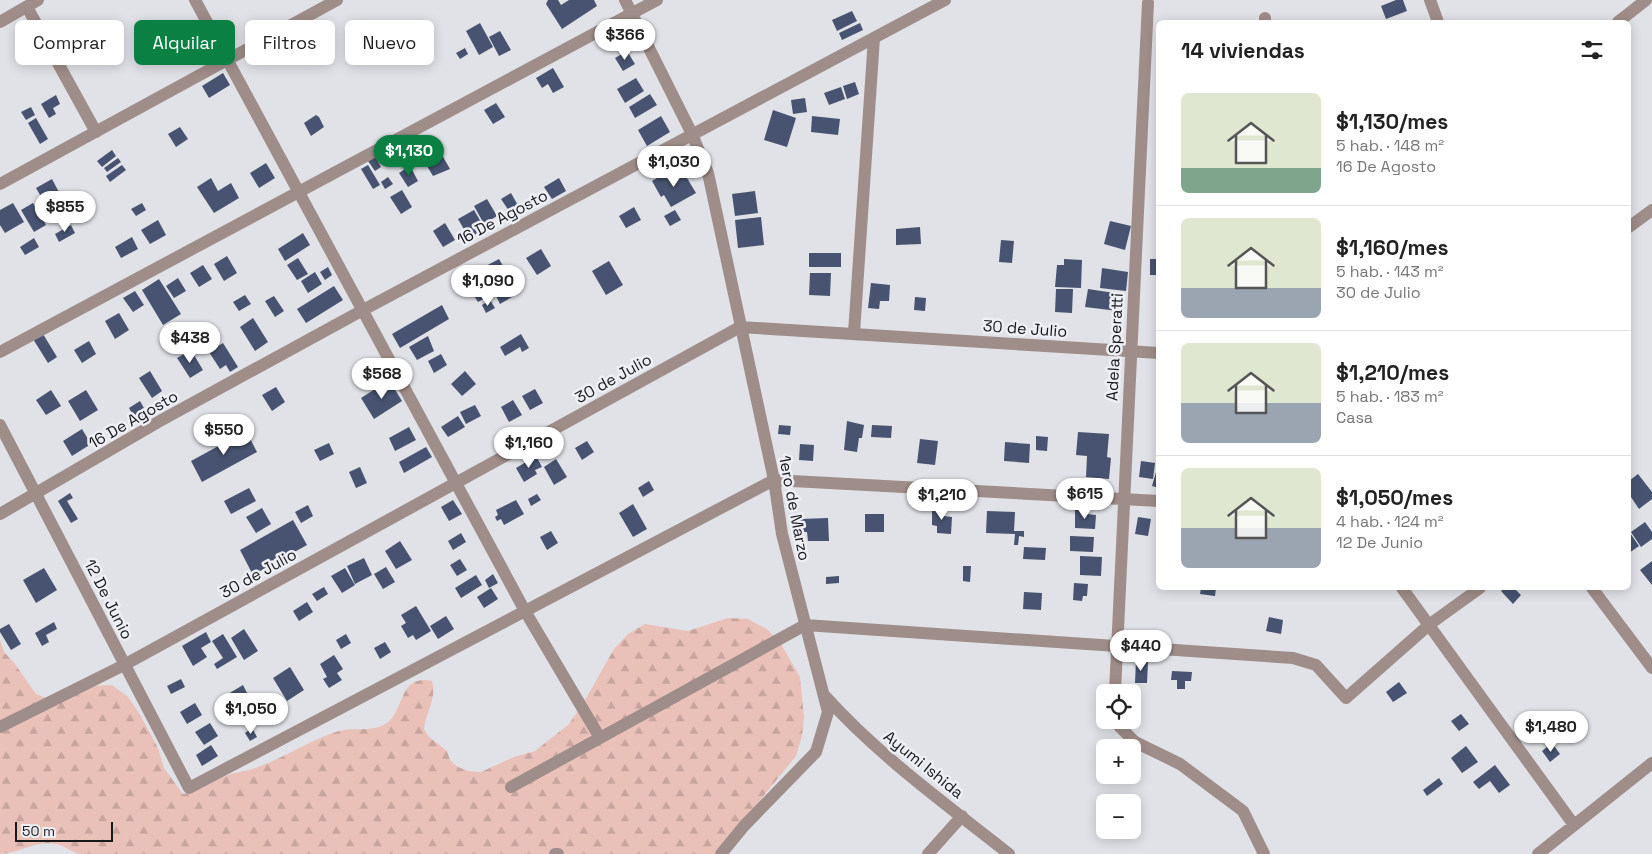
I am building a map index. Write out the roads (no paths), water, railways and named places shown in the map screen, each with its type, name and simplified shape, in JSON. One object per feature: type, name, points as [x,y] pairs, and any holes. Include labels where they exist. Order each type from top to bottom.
[{"type":"street","points":[[0,22],[38,0]]},
{"type":"street","points":[[195,0],[205,20]]},
{"type":"street","points":[[235,55],[337,0]]},
{"type":"street","points":[[625,0],[692,134]]},
{"type":"street","points":[[0,352],[657,0]]},
{"type":"street","name":"16 De Agosto","points":[[0,514],[158,422],[363,310],[945,0]]},
{"type":"street","points":[[1430,0],[1437,20]]},
{"type":"street","points":[[1621,20],[1646,0]]},
{"type":"street","name":"Adela Speratti","points":[[1115,684],[1148,3]]},
{"type":"street","points":[[26,7],[96,132]]},
{"type":"street","points":[[854,333],[874,38]]},
{"type":"street","points":[[0,184],[217,65]]},
{"type":"street","points":[[229,65],[457,482],[525,611],[600,738]]},
{"type":"street","name":"1ero de Marzo","points":[[692,134],[708,173],[774,480],[782,534],[828,712],[816,752],[744,826],[721,854]]},
{"type":"street","points":[[1631,226],[1652,210]]},
{"type":"street","name":"30 de Julio","points":[[0,727],[124,665],[740,327],[1156,353]]},
{"type":"street","name":"12 De Junio","points":[[0,425],[189,788],[525,611]]},
{"type":"street","points":[[525,611],[774,480],[1156,501]]},
{"type":"street","points":[[1404,590],[1574,825]]},
{"type":"street","points":[[511,787],[806,625],[1293,658],[1316,665],[1346,698],[1430,624],[1477,590]]},
{"type":"street","points":[[1594,590],[1652,668]]},
{"type":"street","name":"Ayumi Ishida","points":[[824,695],[843,717],[898,766],[1009,854]]},
{"type":"street","points":[[1122,729],[1135,742],[1180,764],[1242,811],[1264,854]]},
{"type":"street","points":[[1538,854],[1652,763]]},
{"type":"street","points":[[928,854],[962,816]]}]
